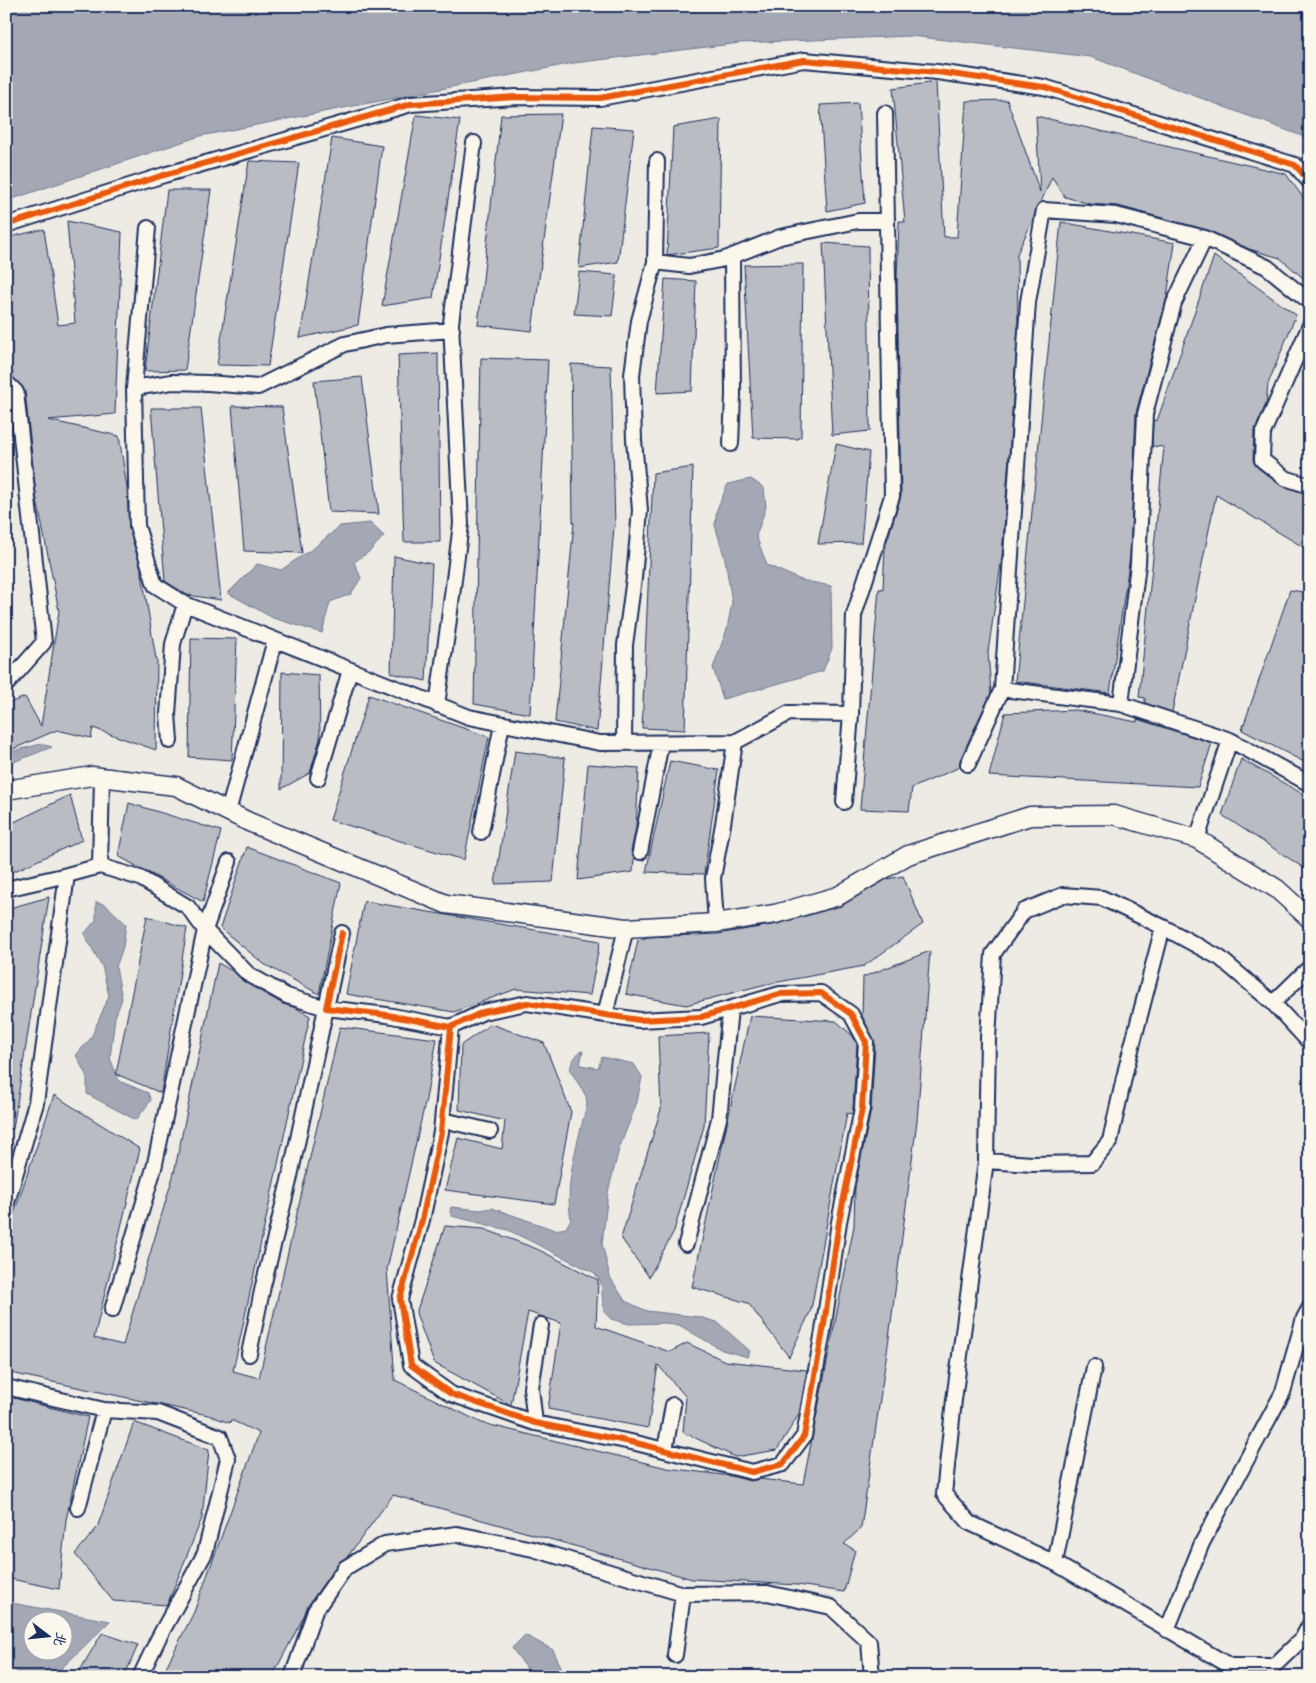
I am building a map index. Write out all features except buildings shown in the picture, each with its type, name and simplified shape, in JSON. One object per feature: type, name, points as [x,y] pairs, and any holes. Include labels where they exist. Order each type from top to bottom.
[{"type":"street","points":[[6,225],[164,175],[411,104],[516,97],[600,98],[804,60],[937,72],[1044,87],[1295,165],[1310,182]]},
{"type":"street","points":[[844,802],[851,714],[854,615],[892,496],[885,112]]},
{"type":"street","points":[[437,705],[461,524],[452,330],[474,143]]},
{"type":"street","points":[[624,743],[625,645],[640,510],[634,440],[632,375],[639,321],[655,262],[657,161]]},
{"type":"street","points":[[968,764],[1002,689],[1028,302],[1044,210],[1116,215],[1205,238],[1267,267],[1310,302]]},
{"type":"street","points":[[655,262],[689,266],[732,256],[780,238],[858,221],[887,221]]},
{"type":"street","points":[[148,228],[134,388],[137,526],[155,585],[185,604],[469,717],[600,743],[735,742],[789,713],[851,714]]},
{"type":"street","points":[[1121,704],[1138,564],[1144,414],[1174,303],[1205,238]]},
{"type":"street","points":[[731,444],[733,395],[732,256]]},
{"type":"street","points":[[1310,325],[1263,433],[1262,460],[1285,478],[1310,486]]},
{"type":"street","points":[[134,388],[172,382],[258,387],[345,344],[386,335],[452,330]]},
{"type":"street","points":[[6,382],[16,392],[44,642],[6,685]]},
{"type":"street","points":[[170,741],[168,714],[173,644],[185,604]]},
{"type":"street","points":[[228,812],[274,640]]},
{"type":"street","points":[[318,778],[350,670]]},
{"type":"street","points":[[1002,689],[1121,704],[1230,740],[1310,784]]},
{"type":"street","points":[[481,832],[502,724]]},
{"type":"street","points":[[1197,839],[1230,740]]},
{"type":"street","points":[[716,923],[713,878],[735,742]]},
{"type":"street","points":[[640,852],[661,743]]},
{"type":"street","points":[[6,790],[92,776],[176,786],[249,822],[446,904],[626,928],[716,923],[775,914],[838,896],[908,855],[1030,816],[1114,815],[1197,839],[1277,889],[1310,919]]},
{"type":"street","points":[[100,866],[102,777]]},
{"type":"street","points":[[112,1310],[154,1168],[205,930],[229,862]]},
{"type":"street","points":[[6,889],[100,866],[140,878],[188,907],[205,930],[248,974],[287,996],[326,1008],[387,1015],[451,1027],[483,1012],[527,1002],[639,1020],[701,1017],[780,994],[821,993],[851,1014],[866,1042],[862,1109],[839,1222],[823,1332],[804,1436],[782,1464],[752,1472],[636,1443],[535,1424],[451,1394],[411,1366],[400,1300],[422,1220],[443,1120],[451,1027]]},
{"type":"street","points":[[6,1206],[36,1103],[67,875]]},
{"type":"street","points":[[1310,1043],[1273,1003],[1220,958],[1163,926],[1102,898],[1063,895],[1024,911],[992,954],[988,1038],[986,1161],[954,1400],[944,1494],[970,1523],[1055,1564],[1230,1666],[1274,1666],[1302,1639],[1310,1624]]},
{"type":"street","points":[[986,1161],[1032,1164],[1092,1163],[1110,1141],[1163,926]]},
{"type":"street","points":[[605,1015],[626,928]]},
{"type":"street","points":[[249,1354],[263,1286],[290,1181],[342,933]]},
{"type":"street","points":[[1273,1003],[1310,967]]},
{"type":"street","points":[[686,1244],[718,1120],[730,1009]]},
{"type":"street","points":[[443,1120],[490,1131]]},
{"type":"street","points":[[1167,1630],[1202,1543],[1283,1392],[1304,1318],[1310,1307]]},
{"type":"street","points":[[535,1424],[531,1388],[540,1325]]},
{"type":"street","points":[[1055,1564],[1094,1367]]},
{"type":"street","points":[[6,1388],[104,1410],[158,1413],[220,1436],[228,1459],[205,1553],[158,1639],[140,1677]]},
{"type":"street","points":[[665,1450],[673,1405]]},
{"type":"street","points":[[78,1508],[104,1410]]},
{"type":"street","points":[[292,1677],[315,1611],[345,1568],[385,1544],[457,1534],[533,1549],[683,1594],[767,1593],[830,1607],[869,1642],[872,1677]]},
{"type":"street","points":[[675,1655],[683,1594]]},
{"type":"shaded area","points":[[6,6],[1310,6],[1310,139],[1091,57],[911,36],[740,43],[574,63],[200,136],[6,201]]},
{"type":"shaded area","points":[[751,479],[764,488],[766,507],[756,536],[767,565],[801,580],[831,586],[832,648],[823,671],[723,699],[713,668],[727,629],[732,602],[725,559],[715,525],[717,509],[728,484]]},
{"type":"shaded area","points":[[370,523],[384,536],[370,551],[354,562],[361,578],[351,594],[330,602],[322,633],[273,618],[228,593],[257,564],[281,570],[315,547],[340,526]]},
{"type":"shaded area","points":[[41,744],[52,747],[6,765],[6,753]]},
{"type":"shaded area","points":[[96,902],[106,905],[126,924],[123,947],[116,967],[122,999],[115,1017],[110,1058],[119,1081],[148,1093],[151,1100],[136,1120],[87,1094],[87,1077],[76,1055],[91,1038],[109,996],[102,966],[84,934],[96,920]]},
{"type":"shaded area","points":[[583,1051],[580,1065],[598,1068],[602,1057],[634,1064],[642,1077],[637,1102],[619,1149],[608,1192],[602,1244],[610,1277],[625,1301],[647,1311],[699,1317],[717,1322],[750,1351],[748,1357],[722,1350],[679,1325],[665,1323],[629,1324],[611,1319],[604,1312],[601,1283],[595,1273],[508,1230],[452,1216],[450,1212],[451,1207],[480,1210],[492,1208],[555,1230],[566,1228],[571,1219],[569,1190],[571,1175],[587,1103],[586,1096],[570,1070],[572,1062],[579,1052]]},
{"type":"shaded area","points":[[6,1602],[50,1610],[22,1610],[22,1660],[70,1660],[62,1668],[24,1677],[6,1663]]},
{"type":"shaded area","points":[[72,1614],[110,1621],[72,1658]]},
{"type":"shaded area","points":[[525,1635],[553,1650],[566,1677],[533,1677],[512,1648]]},
{"type":"cycle path","points":[[6,225],[164,175],[411,104],[516,97],[600,98],[804,60],[937,72],[1044,87],[1295,165],[1310,182]]},
{"type":"cycle path","points":[[342,933],[326,1008],[387,1015],[451,1027],[441,1132],[422,1220],[400,1299],[411,1365],[451,1394],[535,1423],[636,1443],[752,1472],[783,1464],[804,1436],[823,1331],[839,1222],[862,1109],[866,1042],[851,1014],[821,993],[780,994],[701,1017],[639,1020],[527,1003],[483,1012],[451,1027]]}]
